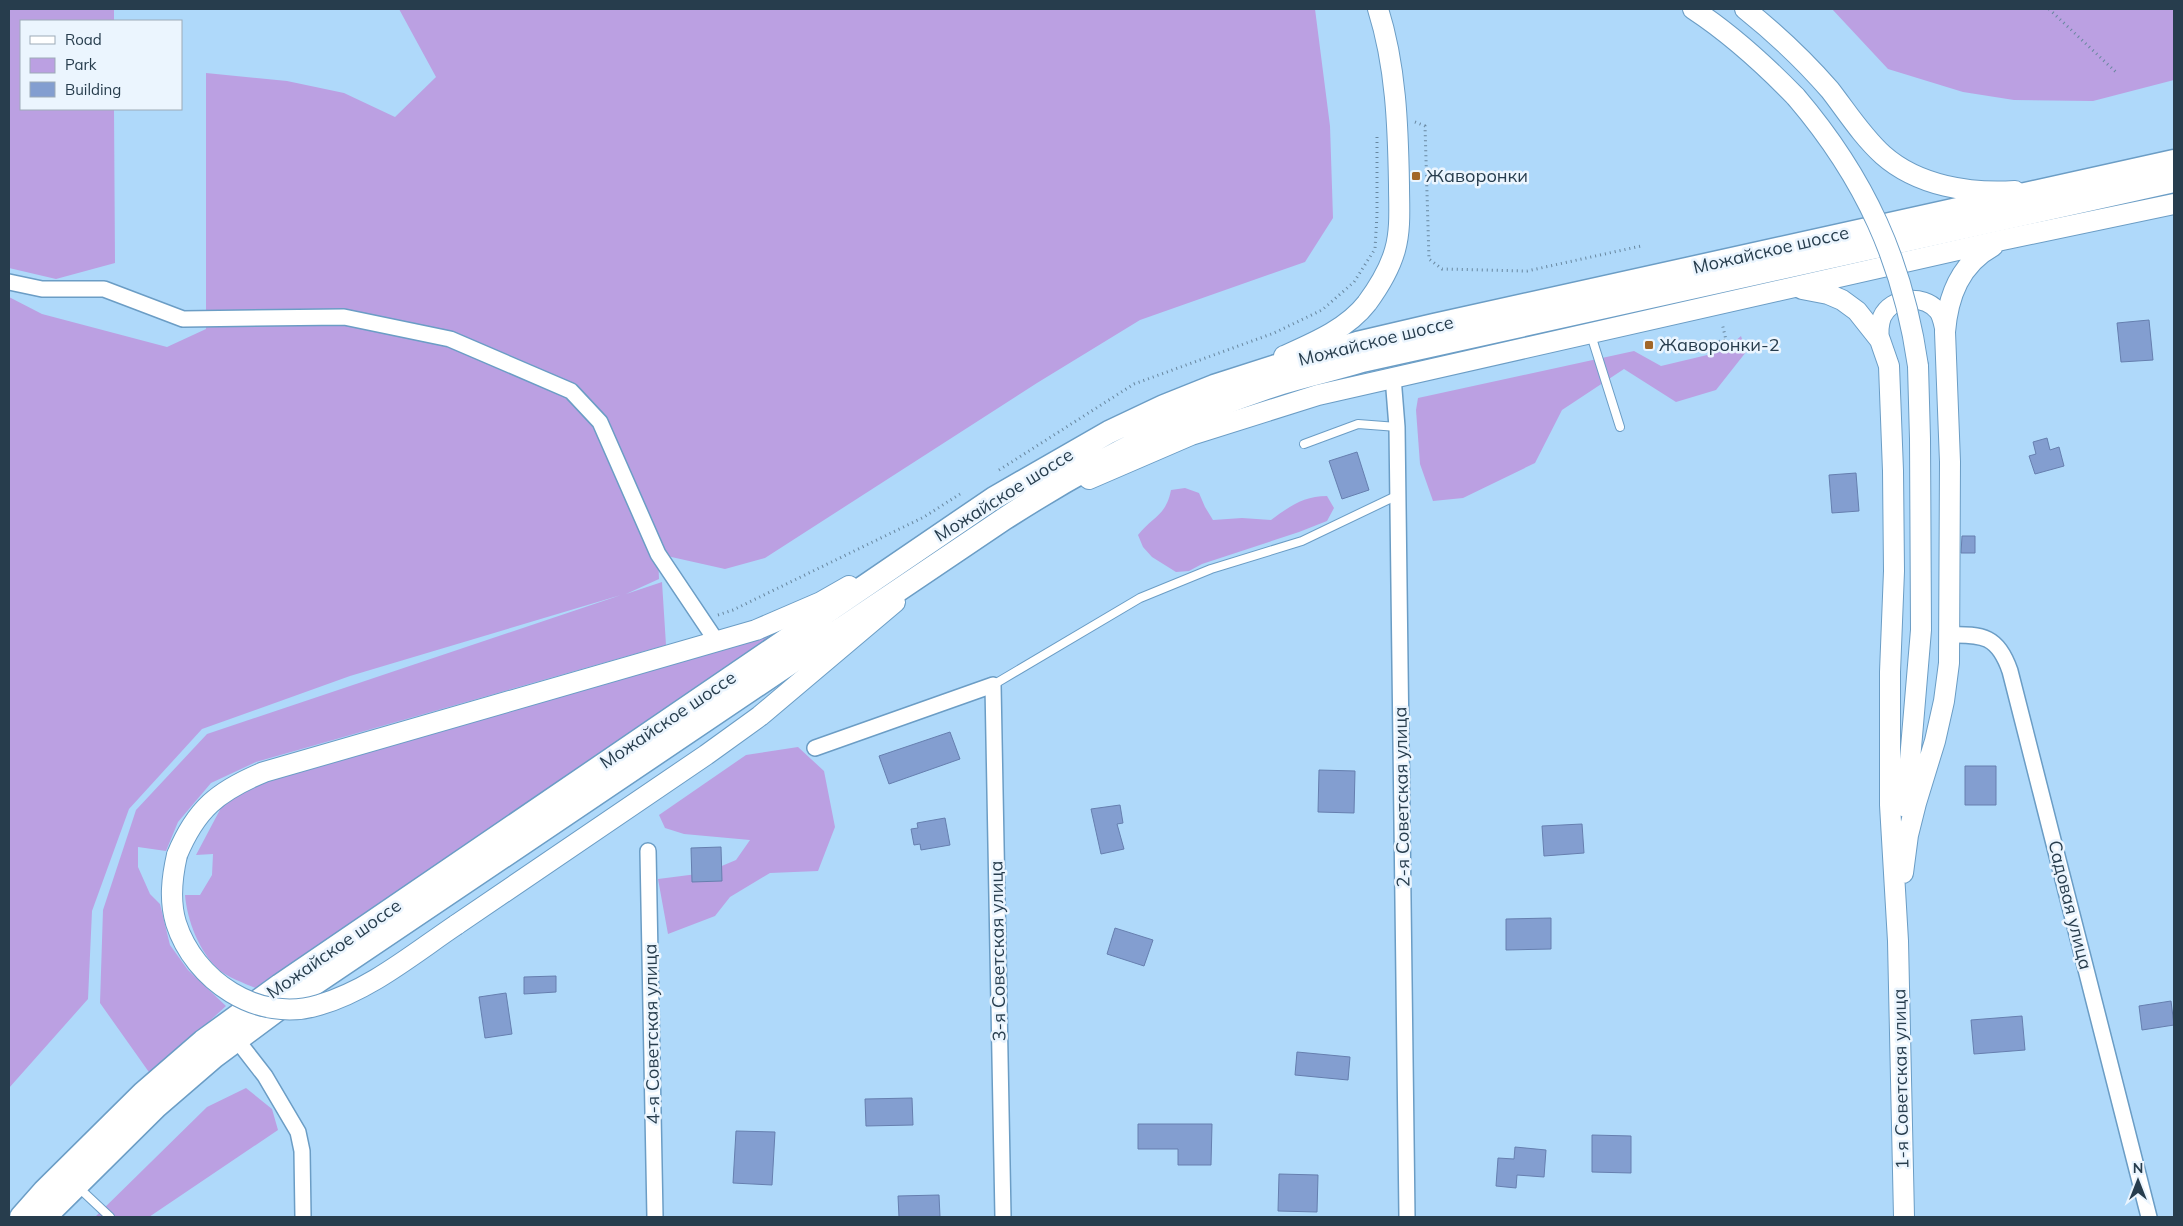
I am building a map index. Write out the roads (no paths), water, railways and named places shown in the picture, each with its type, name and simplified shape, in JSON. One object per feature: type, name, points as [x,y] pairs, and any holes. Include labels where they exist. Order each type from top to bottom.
[{"type":"main road","points":[[1214,386],[1304,347],[1350,320],[1366,304],[1383,277],[1396,250],[1400,220],[1396,98],[1390,56],[1378,9]]},
{"type":"main road","points":[[1693,9],[1725,31],[1764,64],[1796,97],[1840,154],[1872,210],[1885,240],[1906,302],[1918,366],[1921,630],[1898,941]]},
{"type":"main road","points":[[1744,9],[1774,32],[1806,64],[1882,155],[1899,167],[1921,179],[1945,186],[2009,191],[2050,188]]},
{"type":"main road","name":"Можайское шоссе","points":[[21,1217],[44,1191],[143,1093],[203,1041],[280,984],[940,534],[1039,471],[1109,432],[1164,406],[1214,386],[1357,343],[2174,161]]},
{"type":"main road","name":"Можайское шоссе","points":[[45,1217],[156,1107],[237,1040],[292,999],[1004,519],[1066,480],[1127,446],[1222,405],[1282,383],[1372,359],[2174,181]]},
{"type":"main road","points":[[1004,519],[1144,454],[1191,435],[1318,395],[2002,240],[2174,204]]},
{"type":"main road","points":[[1901,888],[1908,835],[1935,740],[1944,701],[1949,663],[1950,443],[1945,332],[1948,305],[1956,282],[1971,262],[1983,251],[2002,240]]},
{"type":"main road","points":[[1790,288],[1813,290],[1842,300],[1857,311],[1880,340],[1889,366],[1894,571],[1890,672],[1890,805],[1898,941]]},
{"type":"main road","points":[[940,534],[821,602],[756,630],[264,772],[229,788],[197,815],[186,833],[177,855],[172,878],[172,899],[176,922],[186,947],[202,968],[221,987],[241,998],[263,1005],[289,1009],[317,1006],[346,996],[378,978],[760,716],[950,556]]},
{"type":"main road","name":"1-я Советская улица","points":[[1898,941],[1904,1217]]},
{"type":"street","points":[[9,282],[42,290],[104,289],[183,319],[344,317],[450,339],[571,391],[600,422],[658,554],[717,642]]},
{"type":"street","points":[[1880,340],[1879,328],[1882,316],[1889,308],[1906,300],[1925,302],[1937,310],[1945,332]]},
{"type":"street","name":"2-я Советская улица","points":[[1392,377],[1397,426],[1407,1217]]},
{"type":"street","name":"Садовая улица","points":[[1949,635],[1984,637],[1994,643],[2004,654],[2010,671],[2149,1217]]},
{"type":"street","points":[[815,748],[993,685]]},
{"type":"street","name":"3-я Советская улица","points":[[993,685],[1003,1217]]},
{"type":"street","name":"4-я Советская улица","points":[[648,852],[655,1217]]},
{"type":"street","points":[[237,1040],[265,1076],[298,1132],[302,1151],[303,1217]]},
{"type":"lane","points":[[1590,333],[1620,427]]},
{"type":"lane","points":[[1304,444],[1358,424],[1397,426]]},
{"type":"lane","points":[[993,685],[1140,598],[1211,569],[1302,541],[1398,495]]},
{"type":"lane","points":[[76,1185],[110,1217]]},
{"type":"place","name":"Жаворонки","points":[[1416,176]]},
{"type":"place","name":"Жаворонки-2","points":[[1649,345]]}]
